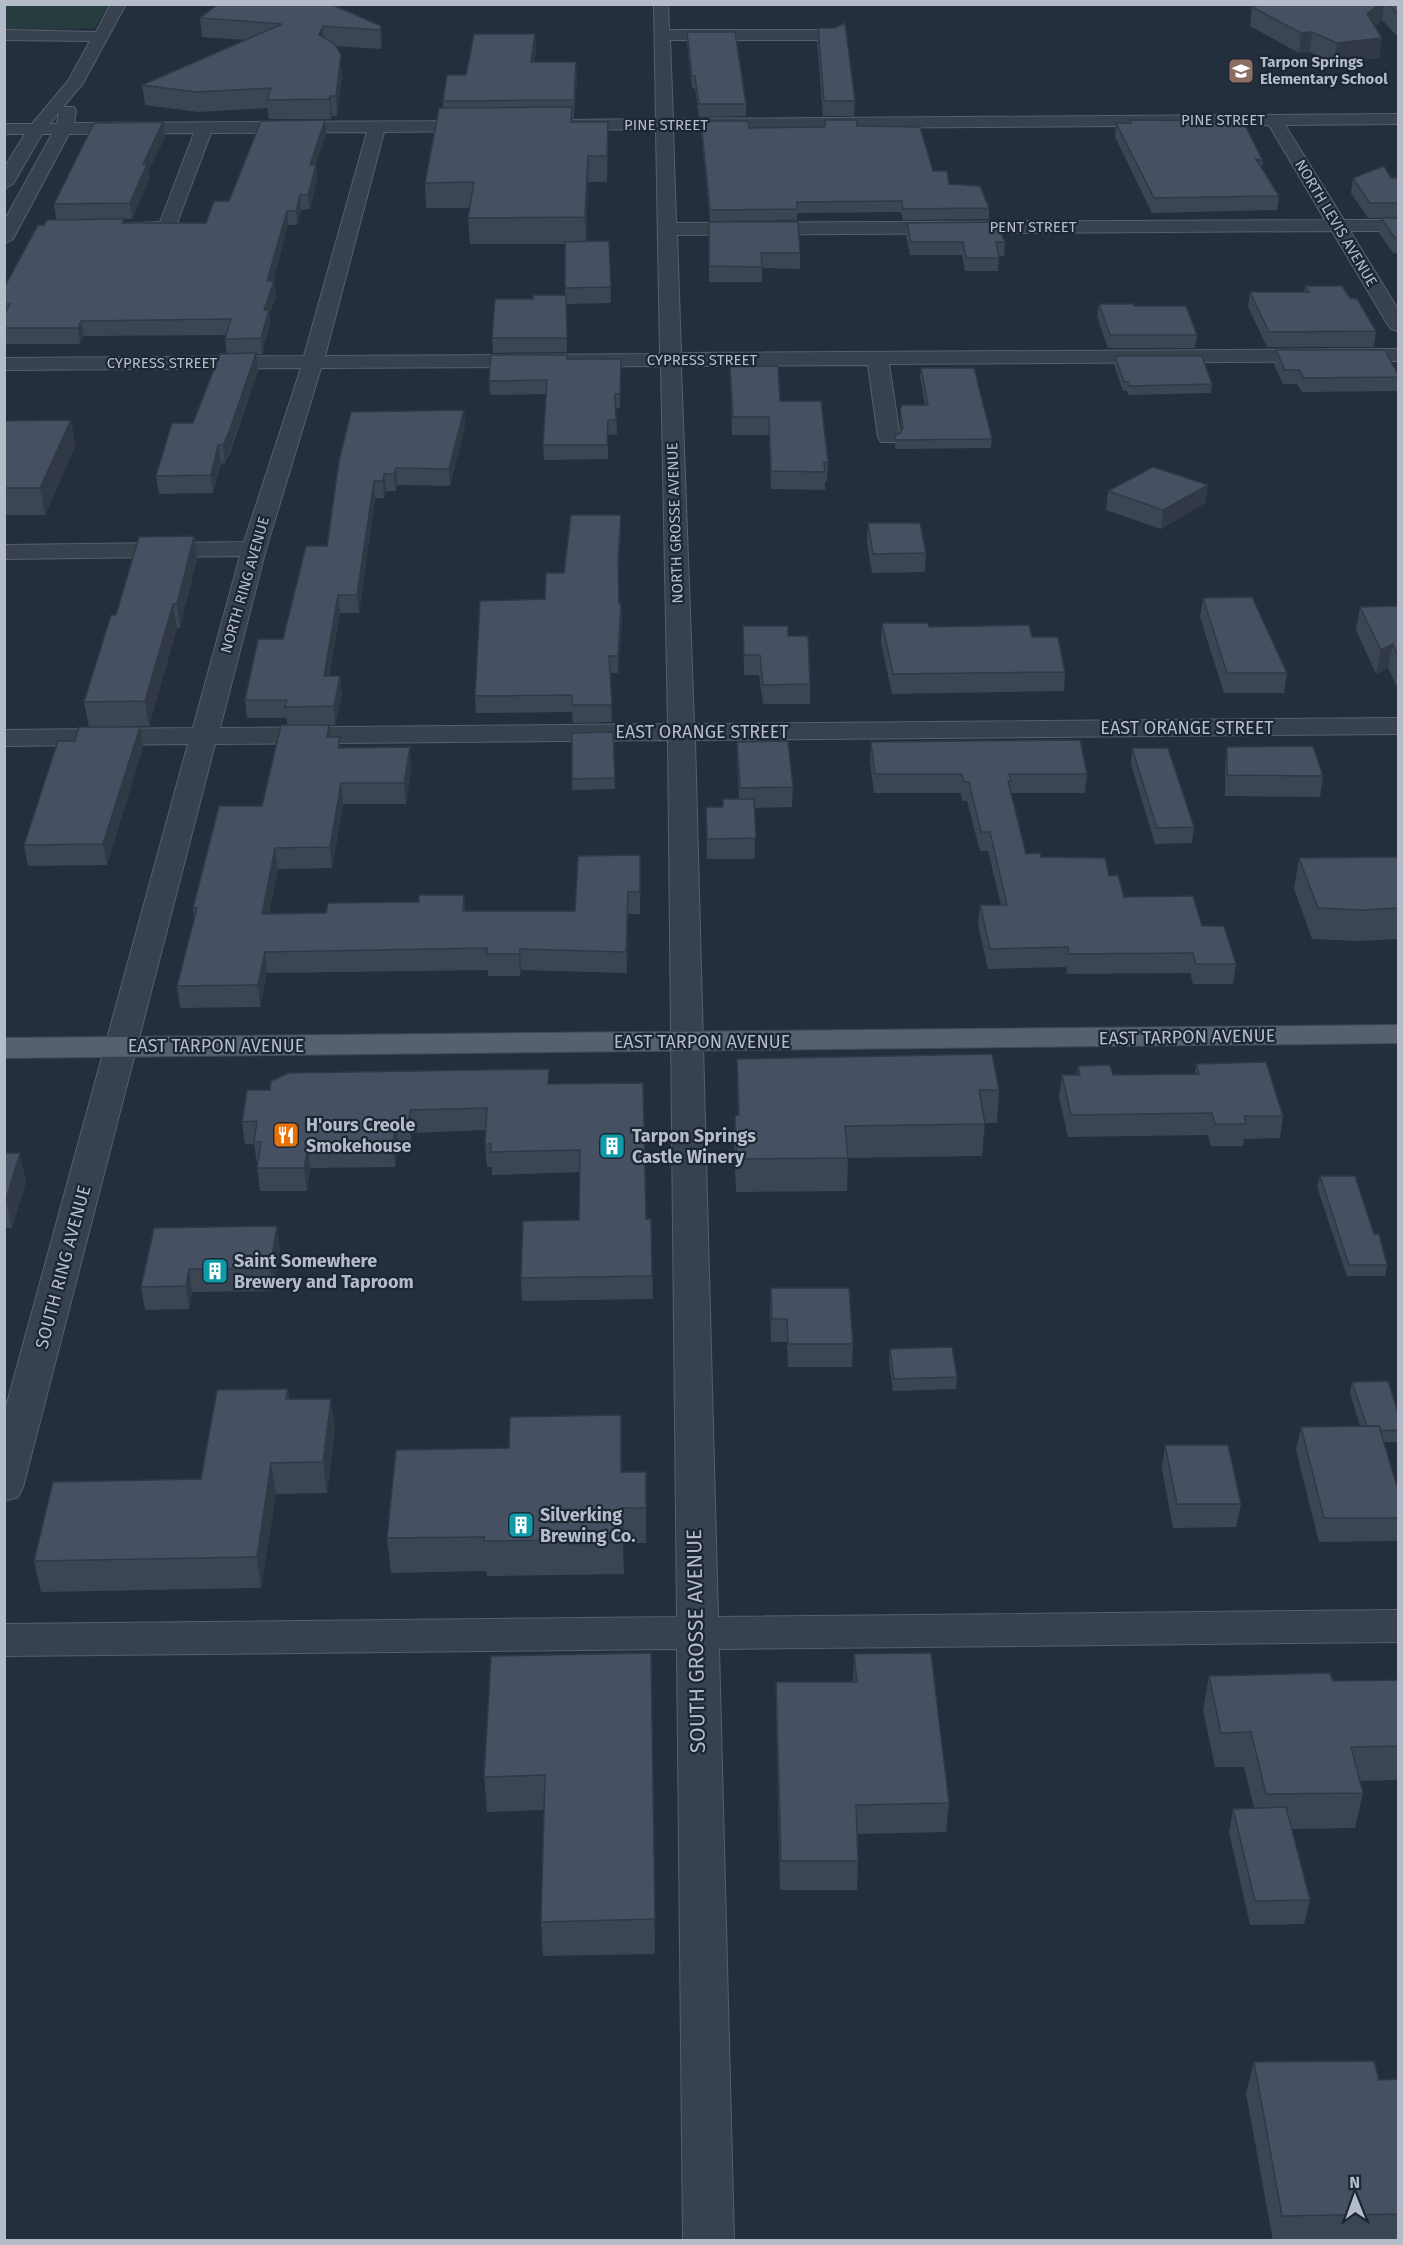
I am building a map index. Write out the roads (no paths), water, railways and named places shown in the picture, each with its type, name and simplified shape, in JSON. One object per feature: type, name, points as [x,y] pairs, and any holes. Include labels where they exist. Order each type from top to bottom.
[{"type":"main road","name":"EAST TARPON AVENUE","points":[[4,1048],[1398,1034]]},
{"type":"street","points":[[4,184],[37,128],[75,83],[119,4]]},
{"type":"street","name":"NORTH GROSSE AVENUE","points":[[661,4],[681,732],[686,1042]]},
{"type":"street","points":[[4,35],[100,37]]},
{"type":"street","points":[[661,35],[835,35]]},
{"type":"street","points":[[4,239],[64,128],[75,83]]},
{"type":"street","name":"PINE STREET","points":[[549,125],[1398,119]]},
{"type":"street","name":"NORTH LEVIS AVENUE","points":[[1274,120],[1398,326]]},
{"type":"street","points":[[4,129],[492,126]]},
{"type":"street","points":[[110,228],[167,227],[205,127]]},
{"type":"street","name":"NORTH RING AVENUE","points":[[121,1046],[254,549],[313,362],[376,127]]},
{"type":"street","name":"PENT STREET","points":[[668,229],[1398,225]]},
{"type":"street","name":"CYPRESS STREET","points":[[4,364],[1398,355]]},
{"type":"street","points":[[878,359],[890,437]]},
{"type":"street","points":[[4,552],[254,549]]},
{"type":"street","name":"EAST ORANGE STREET","points":[[4,738],[1398,726]]},
{"type":"street","name":"SOUTH GROSSE AVENUE","points":[[686,1042],[709,2241]]},
{"type":"street","name":"SOUTH RING AVENUE","points":[[4,1487],[121,1046]]},
{"type":"street","points":[[4,1640],[1398,1626]]},
{"type":"place","name":"Tarpon Springs Elementary School","points":[[1241,71]]},
{"type":"place","name":"H'ours Creole Smokehouse","points":[[286,1135]]},
{"type":"place","name":"Tarpon Springs Castle Winery","points":[[612,1146]]},
{"type":"place","name":"Saint Somewhere Brewery and Taproom","points":[[215,1271]]},
{"type":"place","name":"Silverking Brewing Co.","points":[[521,1525]]}]
